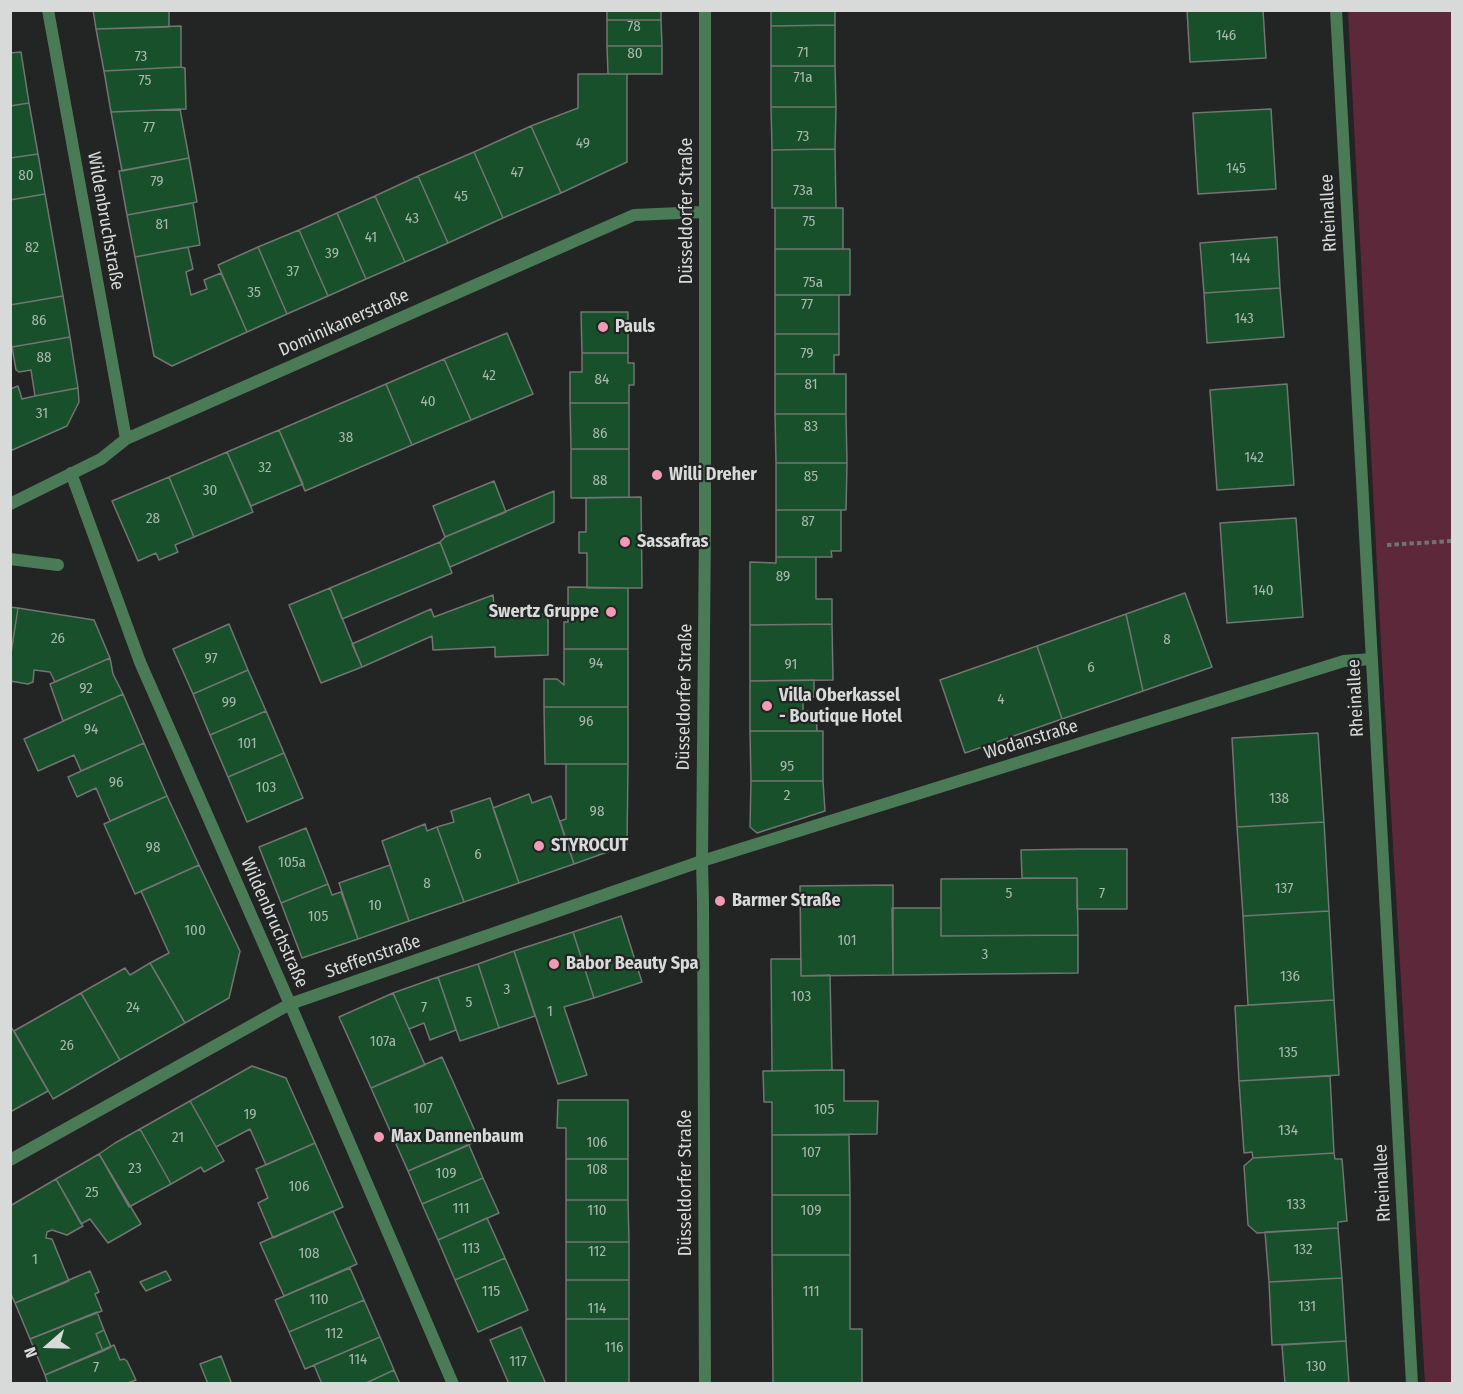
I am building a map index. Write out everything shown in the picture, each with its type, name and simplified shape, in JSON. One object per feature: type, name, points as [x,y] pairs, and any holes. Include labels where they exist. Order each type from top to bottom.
[{"type":"street","name":"Wildenbruchstraße","points":[[48,10],[126,439]]},
{"type":"street","name":"Düsseldorfer Straße","points":[[705,10],[705,526],[702,861],[705,1383]]},
{"type":"street","name":"Rheinallee","points":[[1336,10],[1412,1383]]},
{"type":"street","name":"Dominikanerstraße","points":[[10,504],[101,459],[126,439],[634,215],[704,212]]},
{"type":"street","name":"Wildenbruchstraße","points":[[71,473],[140,662],[453,1383]]},
{"type":"street","points":[[10,559],[58,565]]},
{"type":"street","name":"Wodanstraße","points":[[702,861],[1344,661],[1372,659]]},
{"type":"street","name":"Steffenstraße","points":[[10,1160],[290,1004],[702,861]]},
{"type":"path","points":[[1365,547],[1452,541]]},
{"type":"shaded area","points":[[1348,11],[1452,11],[1452,1383],[1425,1383],[1381,644]]},
{"type":"building","points":[[93,10],[169,10],[169,27],[96,29]]},
{"type":"building","points":[[607,10],[661,10],[661,20],[607,20]]},
{"type":"building","points":[[771,10],[835,10],[835,25],[771,26]]},
{"type":"building","points":[[1187,10],[1263,10],[1266,58],[1190,62]]},
{"type":"building","points":[[607,20],[661,20],[662,46],[607,46]]},
{"type":"building","points":[[835,25],[835,66],[771,66],[771,26]]},
{"type":"building","points":[[181,26],[181,67],[104,71],[96,29]]},
{"type":"building","points":[[607,46],[662,46],[662,74],[608,74]]},
{"type":"building","points":[[21,52],[29,103],[10,106],[10,53]]},
{"type":"building","points":[[771,66],[835,66],[836,107],[771,107]]},
{"type":"building","points":[[185,68],[186,109],[111,112],[104,71]]},
{"type":"building","points":[[578,74],[627,74],[627,162],[561,193],[531,126],[578,108]]},
{"type":"building","points":[[29,103],[38,154],[10,158],[10,106]]},
{"type":"building","points":[[771,107],[836,107],[835,149],[772,150]]},
{"type":"building","points":[[180,109],[189,158],[122,171],[111,112]]},
{"type":"building","points":[[1271,109],[1276,189],[1198,194],[1193,113]]},
{"type":"building","points":[[531,126],[561,193],[503,218],[474,152]]},
{"type":"building","points":[[835,149],[836,208],[772,208],[772,150]]},
{"type":"building","points":[[474,152],[503,218],[448,243],[418,176]]},
{"type":"building","points":[[38,154],[45,194],[10,200],[10,158]]},
{"type":"building","points":[[189,158],[197,202],[127,215],[119,171]]},
{"type":"building","points":[[418,176],[448,243],[405,262],[375,196]]},
{"type":"building","points":[[45,194],[63,296],[10,305],[10,200]]},
{"type":"building","points":[[375,196],[405,262],[366,279],[337,213]]},
{"type":"building","points":[[193,203],[200,245],[135,257],[127,215]]},
{"type":"building","points":[[775,208],[843,208],[843,249],[775,249]]},
{"type":"building","points":[[337,213],[366,279],[328,296],[299,230]]},
{"type":"building","points":[[299,230],[328,296],[287,314],[258,247]]},
{"type":"building","points":[[1277,237],[1280,288],[1204,293],[1200,243]]},
{"type":"building","points":[[188,247],[193,269],[186,272],[191,295],[207,289],[204,280],[221,273],[247,332],[172,366],[154,356],[135,257]]},
{"type":"building","points":[[258,247],[287,314],[247,332],[218,265]]},
{"type":"building","points":[[775,249],[850,249],[850,295],[775,295]]},
{"type":"building","points":[[1280,288],[1284,337],[1207,343],[1204,293]]},
{"type":"building","points":[[775,295],[839,295],[839,334],[775,334]]},
{"type":"building","points":[[63,296],[70,337],[12,347],[10,305]]},
{"type":"building","points":[[581,312],[628,312],[628,353],[582,353]]},
{"type":"building","points":[[507,333],[533,394],[471,420],[444,359]]},
{"type":"building","points":[[775,334],[839,334],[839,355],[834,355],[834,374],[775,374]]},
{"type":"building","points":[[70,337],[78,388],[35,396],[31,370],[19,372],[16,370],[12,347]]},
{"type":"building","points":[[582,353],[628,353],[628,363],[634,363],[634,385],[629,385],[629,403],[570,403],[570,372],[582,372]]},
{"type":"building","points":[[444,359],[471,420],[412,445],[386,384]]},
{"type":"building","points":[[775,374],[846,374],[846,414],[775,414]]},
{"type":"building","points":[[386,384],[412,445],[305,491],[279,430]]},
{"type":"building","points":[[1287,384],[1294,485],[1217,490],[1210,390]]},
{"type":"building","points":[[18,386],[22,399],[78,388],[79,402],[67,426],[10,451],[10,389]]},
{"type":"building","points":[[570,403],[629,403],[629,449],[571,449]]},
{"type":"building","points":[[775,414],[846,414],[847,463],[776,463]]},
{"type":"building","points":[[279,430],[303,484],[251,506],[227,452]]},
{"type":"building","points":[[571,449],[629,449],[629,497],[571,498]]},
{"type":"building","points":[[227,452],[253,512],[194,537],[169,477]]},
{"type":"building","points":[[776,463],[847,463],[846,510],[776,510]]},
{"type":"building","points":[[169,477],[194,537],[175,545],[178,552],[159,560],[156,553],[138,561],[112,501]]},
{"type":"building","points":[[494,481],[506,512],[445,537],[433,506]]},
{"type":"building","points":[[554,491],[554,522],[450,567],[440,542],[445,537]]},
{"type":"building","points":[[641,497],[642,588],[587,588],[587,553],[579,553],[579,532],[586,532],[586,498]]},
{"type":"building","points":[[776,510],[841,510],[841,551],[831,551],[832,557],[776,557]]},
{"type":"building","points":[[1296,518],[1303,617],[1227,623],[1220,523]]},
{"type":"building","points":[[440,542],[452,573],[342,619],[330,588]]},
{"type":"building","points":[[776,557],[816,557],[816,599],[832,599],[832,624],[750,625],[750,562],[776,563]]},
{"type":"building","points":[[568,587],[628,588],[628,649],[564,649],[564,622],[568,622]]},
{"type":"building","points":[[330,588],[362,667],[321,683],[289,605]]},
{"type":"building","points":[[1185,593],[1212,667],[1143,691],[1126,614]]},
{"type":"building","points":[[493,595],[495,616],[548,614],[548,655],[495,657],[495,647],[433,650],[432,636],[362,667],[352,644],[431,609],[434,617]]},
{"type":"building","points":[[10,607],[18,608],[10,660]]},
{"type":"building","points":[[18,608],[94,620],[110,658],[55,682],[50,672],[34,670],[33,682],[28,684],[10,681],[10,660]]},
{"type":"building","points":[[1126,614],[1143,691],[1062,719],[1037,646]]},
{"type":"building","points":[[229,624],[248,670],[193,694],[173,649]]},
{"type":"building","points":[[832,624],[833,680],[750,681],[750,625]]},
{"type":"building","points":[[1037,646],[1062,719],[965,753],[940,680]]},
{"type":"building","points":[[564,649],[628,649],[628,707],[544,707],[544,679],[557,679],[564,685]]},
{"type":"building","points":[[110,658],[113,674],[123,694],[63,721],[50,684]]},
{"type":"building","points":[[248,670],[266,711],[210,735],[193,694]]},
{"type":"building","points":[[814,680],[814,697],[803,697],[803,711],[816,711],[817,731],[750,731],[750,681]]},
{"type":"building","points":[[123,694],[144,743],[81,771],[74,755],[38,771],[24,739]]},
{"type":"building","points":[[544,707],[628,707],[628,764],[545,764]]},
{"type":"building","points":[[266,711],[284,753],[228,777],[210,735]]},
{"type":"building","points":[[750,731],[823,731],[823,781],[751,781]]},
{"type":"building","points":[[1318,733],[1324,822],[1237,827],[1232,738]]},
{"type":"building","points":[[144,743],[167,796],[110,821],[96,788],[77,797],[68,777]]},
{"type":"building","points":[[284,753],[303,798],[247,822],[228,777]]},
{"type":"building","points":[[566,764],[628,764],[627,845],[574,864],[560,821],[566,819]]},
{"type":"building","points":[[751,781],[823,781],[825,811],[757,833],[750,827]]},
{"type":"building","points":[[529,794],[532,803],[551,796],[574,864],[519,883],[493,808]]},
{"type":"building","points":[[167,796],[199,865],[135,894],[104,824]]},
{"type":"building","points":[[490,798],[519,883],[464,902],[437,827],[454,822],[451,811]]},
{"type":"building","points":[[1324,822],[1329,911],[1243,916],[1237,827]]},
{"type":"building","points":[[425,824],[427,831],[437,827],[464,902],[409,921],[382,841]]},
{"type":"building","points":[[306,828],[328,884],[281,903],[259,847]]},
{"type":"building","points":[[1127,849],[1127,909],[1077,909],[1077,878],[1022,878],[1021,850]]},
{"type":"building","points":[[199,865],[240,951],[229,998],[185,1023],[150,963],[169,953],[141,891]]},
{"type":"building","points":[[390,865],[409,921],[358,939],[339,883]]},
{"type":"building","points":[[1077,878],[1078,935],[941,936],[941,879]]},
{"type":"building","points":[[328,884],[332,895],[341,892],[358,939],[302,958],[281,903]]},
{"type":"building","points":[[893,885],[893,975],[801,976],[800,886]]},
{"type":"building","points":[[892,908],[941,908],[941,936],[1078,935],[1078,973],[893,975]]},
{"type":"building","points":[[1329,911],[1334,1000],[1248,1005],[1243,916]]},
{"type":"building","points":[[621,916],[642,982],[594,998],[573,932]]},
{"type":"building","points":[[573,932],[594,998],[564,1007],[587,1075],[558,1084],[514,951]]},
{"type":"building","points":[[514,951],[535,1016],[499,1028],[478,964]]},
{"type":"building","points":[[771,959],[801,959],[801,976],[830,975],[832,1070],[772,1071]]},
{"type":"building","points":[[150,963],[185,1023],[120,1060],[81,993],[125,968],[130,975]]},
{"type":"building","points":[[478,964],[499,1028],[460,1041],[438,977]]},
{"type":"building","points":[[438,977],[456,1030],[430,1040],[424,1023],[409,1029],[393,993]]},
{"type":"building","points":[[81,993],[120,1060],[53,1099],[14,1031]]},
{"type":"building","points":[[393,993],[425,1065],[371,1088],[339,1017]]},
{"type":"building","points":[[1334,1000],[1339,1075],[1239,1081],[1235,1006]]},
{"type":"building","points":[[10,1025],[48,1091],[10,1112]]},
{"type":"building","points":[[442,1057],[479,1140],[408,1171],[371,1088]]},
{"type":"building","points":[[252,1066],[286,1078],[315,1143],[266,1165],[250,1129],[216,1147],[190,1101]]},
{"type":"building","points":[[844,1070],[844,1101],[878,1101],[877,1134],[772,1135],[772,1102],[764,1102],[763,1071]]},
{"type":"building","points":[[1330,1076],[1334,1153],[1253,1158],[1252,1152],[1244,1153],[1239,1081]]},
{"type":"building","points":[[558,1100],[628,1100],[628,1159],[566,1159],[566,1128],[557,1128]]},
{"type":"building","points":[[190,1101],[224,1161],[204,1172],[201,1167],[171,1184],[140,1129]]},
{"type":"building","points":[[140,1129],[171,1184],[129,1207],[99,1154]]},
{"type":"building","points":[[772,1135],[849,1135],[850,1195],[772,1195]]},
{"type":"building","points":[[315,1143],[343,1207],[273,1238],[258,1203],[268,1198],[256,1169]]},
{"type":"building","points":[[469,1145],[483,1178],[422,1204],[408,1171]]},
{"type":"building","points":[[1334,1153],[1335,1159],[1342,1159],[1347,1221],[1338,1222],[1338,1228],[1257,1233],[1248,1225],[1244,1166],[1253,1158]]},
{"type":"building","points":[[99,1154],[141,1224],[108,1243],[90,1219],[81,1224],[56,1179]]},
{"type":"building","points":[[566,1159],[628,1159],[628,1200],[566,1200]]},
{"type":"building","points":[[483,1178],[499,1213],[438,1240],[422,1204]]},
{"type":"building","points":[[56,1179],[83,1226],[67,1235],[52,1230],[47,1232],[46,1238],[52,1239],[69,1281],[15,1303],[10,1292],[10,1206]]},
{"type":"building","points":[[772,1195],[850,1195],[850,1255],[772,1255]]},
{"type":"building","points":[[566,1200],[628,1200],[629,1242],[566,1242]]},
{"type":"building","points":[[333,1211],[357,1264],[284,1296],[260,1243]]},
{"type":"building","points":[[487,1218],[505,1258],[455,1280],[438,1240]]},
{"type":"building","points":[[1338,1228],[1342,1278],[1269,1282],[1265,1232]]},
{"type":"building","points":[[566,1242],[629,1242],[629,1280],[566,1280]]},
{"type":"building","points":[[772,1255],[850,1255],[850,1329],[862,1329],[862,1384],[773,1384]]},
{"type":"building","points":[[505,1258],[528,1310],[478,1332],[455,1280]]},
{"type":"building","points":[[350,1268],[364,1300],[289,1332],[275,1300]]},
{"type":"building","points":[[90,1271],[99,1292],[95,1294],[102,1311],[30,1339],[15,1303]]},
{"type":"building","points":[[166,1271],[171,1280],[146,1291],[140,1282]]},
{"type":"building","points":[[1342,1278],[1346,1341],[1272,1345],[1269,1282]]},
{"type":"building","points":[[566,1280],[629,1280],[629,1319],[566,1319]]},
{"type":"building","points":[[364,1300],[380,1337],[305,1369],[289,1332]]},
{"type":"building","points":[[97,1312],[104,1330],[96,1334],[103,1351],[45,1375],[30,1339]]},
{"type":"building","points":[[566,1319],[629,1319],[629,1384],[566,1384]]},
{"type":"building","points":[[521,1327],[546,1384],[509,1384],[490,1340]]},
{"type":"building","points":[[104,1330],[111,1347],[103,1351],[96,1334]]},
{"type":"building","points":[[380,1337],[394,1370],[364,1384],[322,1384],[314,1365]]},
{"type":"building","points":[[1346,1341],[1349,1384],[1285,1384],[1282,1345]]},
{"type":"building","points":[[114,1345],[120,1360],[127,1361],[136,1380],[125,1384],[48,1384],[45,1375]]},
{"type":"building","points":[[221,1356],[231,1382],[208,1384],[200,1364]]},
{"type":"building","points":[[394,1370],[400,1384],[364,1384]]},
{"type":"place","name":"Pauls","points":[[603,327]]},
{"type":"place","name":"Willi Dreher","points":[[657,475]]},
{"type":"place","name":"Sassafras","points":[[625,542]]},
{"type":"place","name":"Swertz Gruppe","points":[[611,612]]},
{"type":"place","name":"Villa Oberkassel - Boutique Hotel","points":[[767,706]]},
{"type":"place","name":"STYROCUT","points":[[539,846]]},
{"type":"place","name":"Barmer Straße","points":[[720,901]]},
{"type":"place","name":"Babor Beauty Spa","points":[[554,964]]},
{"type":"place","name":"Max Dannenbaum","points":[[379,1137]]}]
